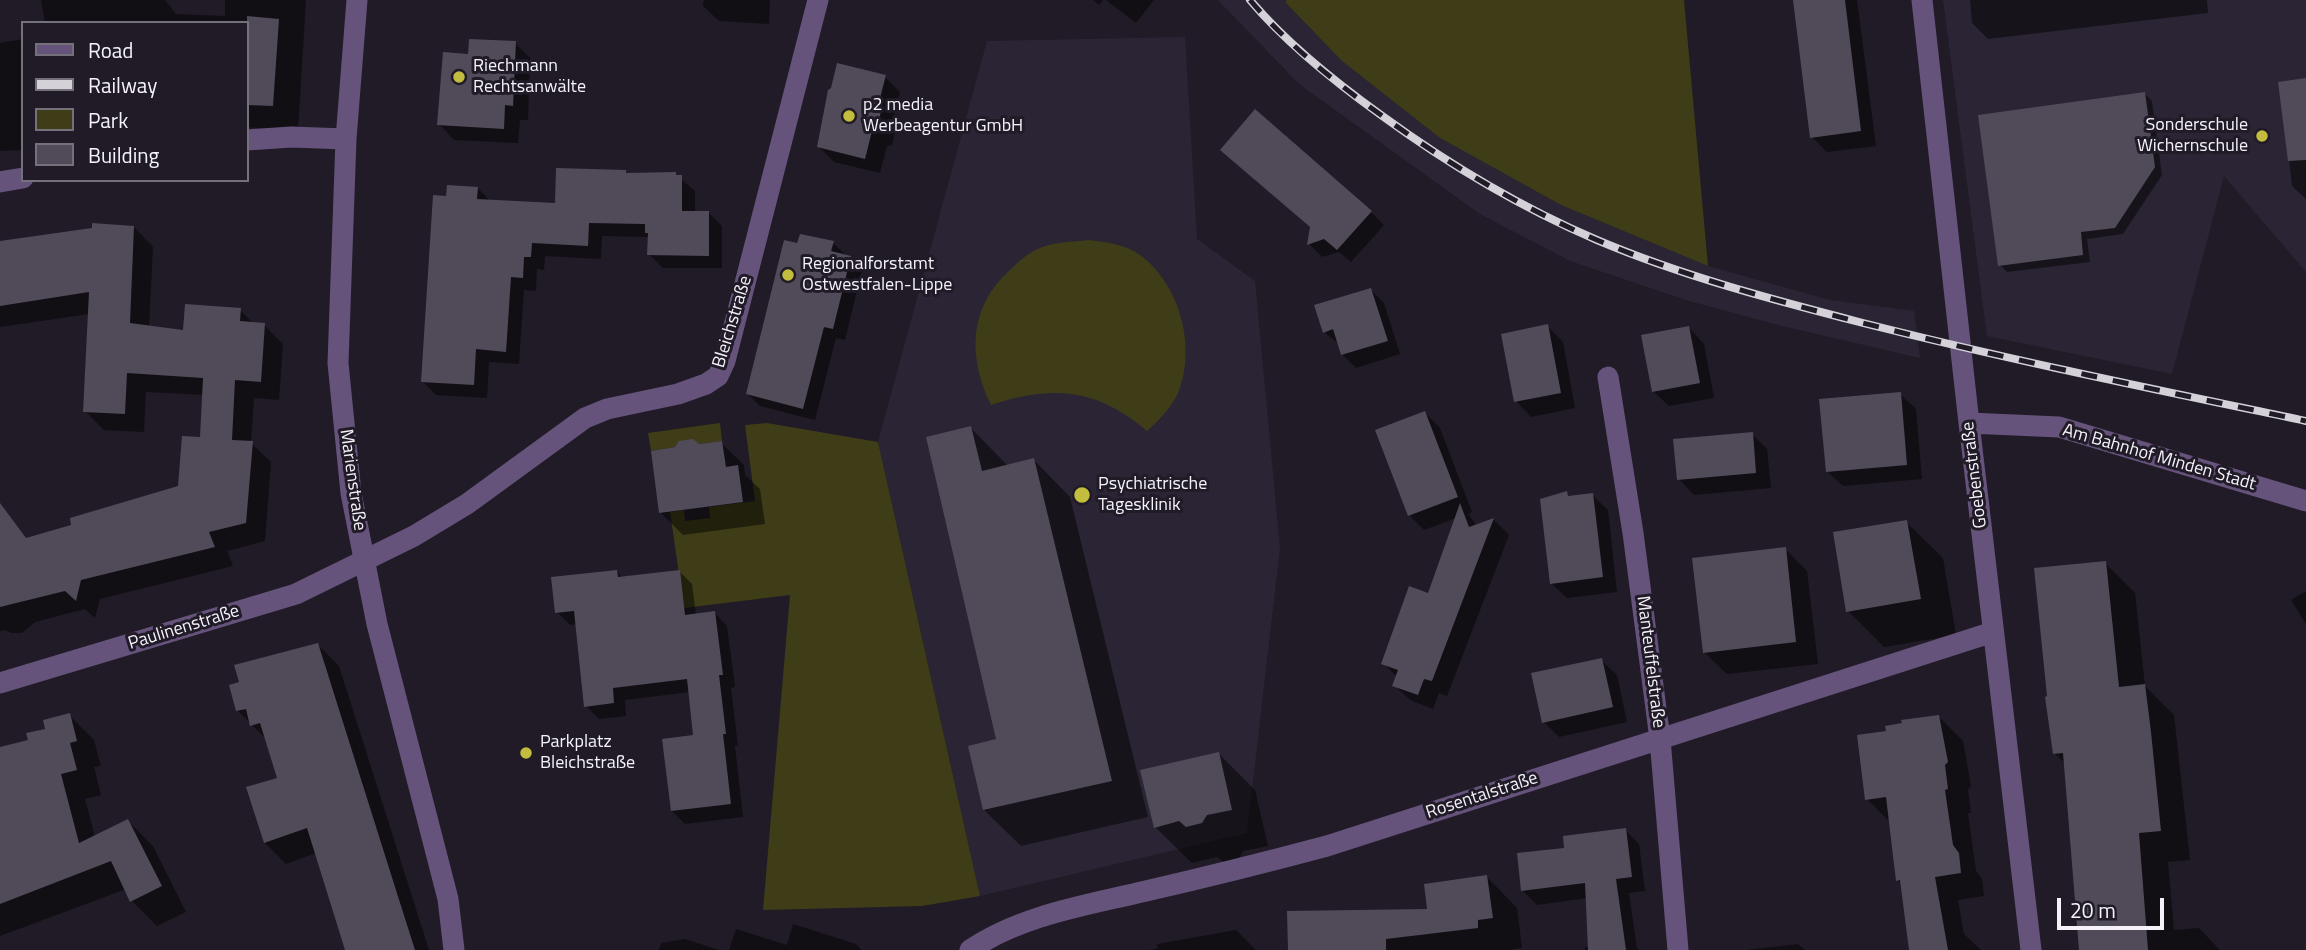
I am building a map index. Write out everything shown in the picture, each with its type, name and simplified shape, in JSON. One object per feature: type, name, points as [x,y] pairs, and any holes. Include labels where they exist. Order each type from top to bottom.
[{"type":"street","name":"Marienstraße","points":[[356,0],[346,139],[338,363],[351,493],[377,624],[448,899],[454,950]]},
{"type":"street","name":"Bleichstraße","points":[[364,561],[414,536],[467,504],[585,418],[607,409],[678,394],[706,384],[718,376],[725,360],[818,0]]},
{"type":"street","name":"Goebenstraße","points":[[1922,0],[2031,950]]},
{"type":"street","points":[[248,140],[291,137],[346,139]]},
{"type":"street","points":[[0,182],[21,178]]},
{"type":"street","name":"Manteuffelstraße","points":[[1608,377],[1633,533],[1660,739],[1678,950]]},
{"type":"street","name":"Am Bahnhof Minden Stadt","points":[[1969,423],[2059,428],[2306,500]]},
{"type":"street","name":"Paulinenstraße","points":[[0,683],[296,594],[364,561]]},
{"type":"street","name":"Rosentalstraße","points":[[970,950],[1020,925],[1065,910],[1327,846],[1993,632]]},
{"type":"shaded area","points":[[1218,0],[1287,0],[1285,2],[1342,61],[1440,138],[1561,205],[1708,266],[1830,300],[1914,311],[1920,358],[1689,301],[1570,261],[1480,214],[1299,84]]},
{"type":"shaded area","points":[[1943,0],[2306,0],[2306,272],[2224,176],[2172,374],[1987,336]]},
{"type":"shaded area","name":"Psychiatrische Tagesklinik","points":[[1185,37],[1197,239],[1255,281],[1280,548],[1247,833],[980,896],[878,442],[987,41]]},
{"type":"green space","points":[[1684,0],[1708,266],[1561,205],[1440,138],[1342,61],[1285,2]]},
{"type":"green space","points":[[1088,240],[1122,246],[1140,255],[1154,267],[1165,282],[1181,318],[1186,357],[1178,393],[1172,404],[1147,431],[1110,406],[1092,399],[1054,393],[991,405],[983,387],[978,369],[976,334],[979,317],[996,285],[1020,261],[1036,250],[1051,244]]},
{"type":"green space","points":[[720,423],[722,441],[699,444],[680,441],[675,447],[651,451],[648,433]]},
{"type":"green space","points":[[767,423],[878,442],[980,896],[922,906],[763,910],[790,595],[684,608],[670,512],[684,510],[685,521],[710,518],[709,507],[755,501],[745,425]]},
{"type":"building","points":[[1793,0],[1845,0],[1861,131],[1810,138]]},
{"type":"building","points":[[247,16],[279,19],[273,106],[248,105]]},
{"type":"building","points":[[469,39],[516,41],[513,106],[505,105],[504,129],[437,125],[443,52],[468,54]]},
{"type":"building","points":[[837,63],[886,75],[879,102],[882,106],[877,130],[872,131],[865,159],[817,147],[828,90],[831,88]]},
{"type":"building","points":[[2306,78],[2306,160],[2288,161],[2278,82]]},
{"type":"building","points":[[2145,92],[2155,167],[2115,228],[2081,232],[2083,255],[1998,266],[1978,115]]},
{"type":"building","points":[[1255,109],[1372,211],[1337,250],[1324,239],[1307,245],[1310,227],[1220,150]]},
{"type":"building","points":[[556,168],[626,170],[626,173],[676,172],[676,175],[682,175],[682,211],[709,211],[709,256],[647,255],[648,233],[645,233],[645,224],[589,223],[588,246],[532,243],[531,257],[524,257],[523,278],[511,277],[506,352],[476,349],[474,385],[421,382],[433,195],[446,196],[447,185],[478,187],[477,199],[555,203]]},
{"type":"building","points":[[92,223],[134,226],[130,323],[183,330],[185,304],[241,308],[240,321],[265,323],[261,382],[235,380],[232,440],[253,441],[246,523],[209,532],[215,547],[81,580],[76,601],[65,591],[0,607],[0,503],[26,538],[71,525],[70,518],[178,486],[182,436],[200,437],[203,378],[127,373],[125,414],[83,412],[89,292],[0,306],[0,241],[92,228]]},
{"type":"building","points":[[800,234],[834,241],[831,251],[851,256],[833,329],[824,327],[803,409],[746,394],[784,240],[797,243]]},
{"type":"building","points":[[1371,288],[1388,341],[1341,355],[1333,329],[1323,333],[1314,305]]},
{"type":"building","points":[[1548,324],[1561,393],[1514,402],[1501,334]]},
{"type":"building","points":[[1689,326],[1700,383],[1652,392],[1641,335]]},
{"type":"building","points":[[1901,392],[1907,465],[1826,472],[1819,399]]},
{"type":"building","points":[[1425,411],[1458,497],[1408,516],[1375,430]]},
{"type":"building","points":[[971,426],[982,471],[1034,458],[1112,781],[983,810],[968,746],[996,739],[926,437]]},
{"type":"building","points":[[1753,432],[1756,473],[1677,480],[1673,439]]},
{"type":"building","points":[[693,439],[699,444],[722,441],[726,467],[738,465],[743,502],[659,513],[651,451],[675,447],[679,441]]},
{"type":"building","points":[[1567,491],[1568,496],[1593,493],[1603,577],[1550,584],[1540,499]]},
{"type":"building","points":[[1460,503],[1469,527],[1494,518],[1432,681],[1424,679],[1418,695],[1392,686],[1398,670],[1381,664],[1409,586],[1428,593]]},
{"type":"building","points":[[1907,520],[1921,599],[1846,612],[1833,532]]},
{"type":"building","points":[[1786,547],[1796,642],[1703,653],[1692,558]]},
{"type":"building","points":[[2106,561],[2119,687],[2145,684],[2151,732],[2161,831],[2139,833],[2148,950],[2079,950],[2063,753],[2053,754],[2045,697],[2034,568]]},
{"type":"building","points":[[617,570],[618,577],[680,570],[685,615],[715,611],[723,675],[719,675],[731,804],[671,811],[662,739],[693,735],[687,679],[613,688],[614,703],[584,707],[574,611],[555,613],[551,577]]},
{"type":"building","points":[[318,643],[415,950],[345,950],[307,828],[264,843],[246,787],[277,778],[260,723],[250,726],[246,709],[236,711],[229,685],[239,682],[234,665]]},
{"type":"building","points":[[1602,658],[1613,707],[1542,723],[1531,673]]},
{"type":"building","points":[[70,713],[77,741],[70,743],[77,770],[61,774],[79,843],[128,819],[162,886],[130,902],[111,861],[0,904],[0,747],[28,740],[26,733],[45,729],[43,720]]},
{"type":"building","points":[[1939,715],[1948,762],[1945,765],[1948,789],[1945,790],[1953,845],[1959,853],[1961,873],[1935,877],[1948,950],[1909,950],[1900,880],[1896,881],[1886,797],[1865,800],[1857,735],[1886,731],[1885,726],[1902,723],[1901,720]]},
{"type":"building","points":[[1219,752],[1232,810],[1207,815],[1202,823],[1186,827],[1179,821],[1154,828],[1140,770]]},
{"type":"building","points":[[1626,828],[1632,877],[1616,879],[1626,950],[1588,950],[1585,883],[1521,891],[1517,853],[1564,848],[1563,836]]},
{"type":"building","points":[[1487,875],[1493,918],[1478,920],[1478,928],[1386,939],[1386,950],[1288,950],[1287,911],[1427,909],[1424,884]]},
{"type":"railway","points":[[1250,0],[1280,32],[1329,76],[1432,151],[1485,184],[1540,213],[1629,253],[1728,286],[1918,337],[2306,421]]},
{"type":"place","name":"Riechmann Rechtsanwälte","points":[[459,77]]},
{"type":"place","name":"p2 media Werbeagentur GmbH","points":[[849,116]]},
{"type":"place","name":"Sonderschule Wichernschule","points":[[2262,136]]},
{"type":"place","name":"Regionalforstamt Ostwestfalen-Lippe","points":[[788,275]]},
{"type":"place","name":"Psychiatrische Tagesklinik","points":[[1082,495]]},
{"type":"place","name":"Parkplatz Bleichstraße","points":[[526,753]]}]
